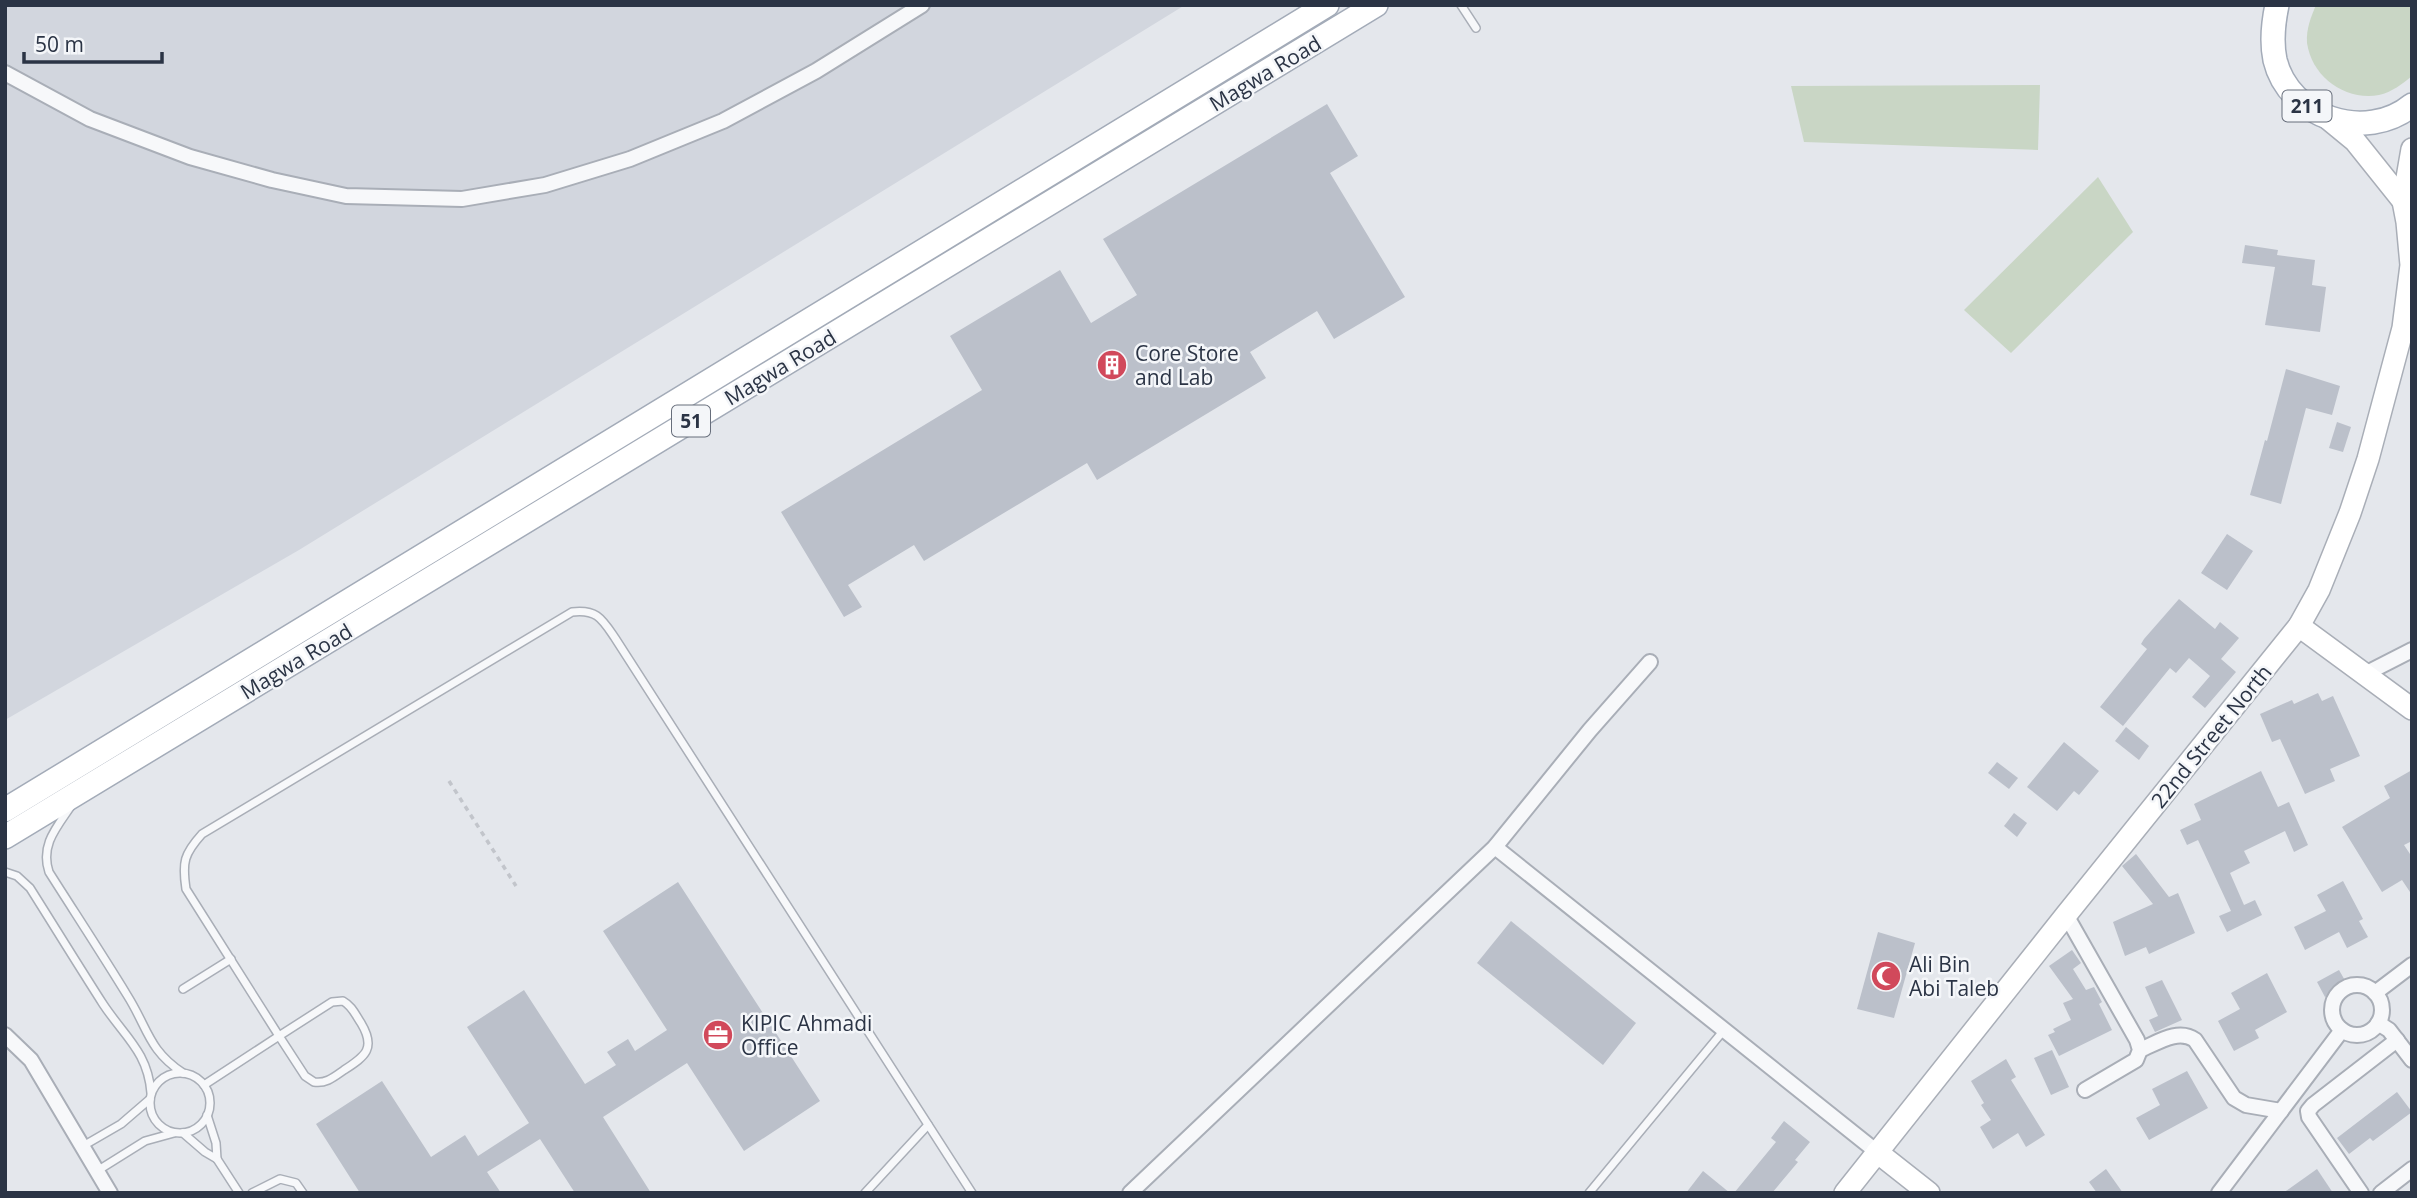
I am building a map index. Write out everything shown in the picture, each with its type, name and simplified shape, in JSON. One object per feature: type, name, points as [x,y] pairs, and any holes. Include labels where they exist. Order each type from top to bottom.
[{"type":"main road","name":"Magwa Road","points":[[5,810],[1327,5]]},
{"type":"main road","name":"Magwa Road","points":[[5,837],[1376,5]]},
{"type":"main road","name":"211","points":[[2276,5],[2272,36],[2276,62],[2287,85],[2305,105],[2327,118],[2354,123],[2380,121],[2405,111],[2412,105]]},
{"type":"street","points":[[5,73],[90,119],[190,158],[237,171],[346,196],[462,199],[545,186],[630,159],[723,121],[816,71],[922,5]]},
{"type":"street","points":[[2327,118],[2355,141],[2403,201]]},
{"type":"street","name":"22nd Street North","points":[[1845,1193],[2300,626],[2319,590],[2350,513],[2407,328],[2411,265],[2403,201],[2412,149]]},
{"type":"street","points":[[2300,626],[2412,709]]},
{"type":"street","points":[[2365,674],[2412,650]]},
{"type":"street","points":[[1130,1193],[1495,847],[1569,755],[1650,662]]},
{"type":"street","points":[[1495,847],[1929,1193]]},
{"type":"street","points":[[2066,915],[2137,1040],[2140,1050],[2136,1060],[2085,1090]]},
{"type":"street","points":[[2375,993],[2412,965]]},
{"type":"street","points":[[2354,985],[2362,986],[2375,993],[2381,1004],[2378,1023],[2374,1029],[2362,1035],[2348,1034],[2333,1018],[2333,1003],[2341,991],[2354,985]]},
{"type":"street","points":[[2378,1023],[2389,1030],[2412,1060]]},
{"type":"street","points":[[2219,1193],[2342,1030]]},
{"type":"street","points":[[5,1035],[31,1060],[110,1193]]},
{"type":"street","points":[[2140,1050],[2175,1036],[2185,1035],[2195,1040],[2234,1098],[2246,1105],[2281,1111]]},
{"type":"street","points":[[2361,1193],[2308,1111],[2397,1040]]},
{"type":"street","points":[[2381,1193],[2412,1169]]},
{"type":"lane","points":[[1461,5],[1476,28]]},
{"type":"lane","points":[[204,1085],[279,1036],[328,1004],[338,1001],[343,1001],[352,1008],[366,1032],[369,1044],[360,1060],[329,1080],[319,1083],[305,1076],[279,1036],[187,889],[183,868],[188,850],[202,834],[572,612],[587,610],[601,618],[615,638],[971,1193]]},
{"type":"lane","points":[[82,791],[48,840],[45,856],[49,872],[129,997],[151,1043],[165,1060],[183,1073],[198,1079],[204,1085],[210,1100],[207,1115],[197,1127],[145,1141],[97,1171]]},
{"type":"lane","points":[[5,872],[18,876],[30,888],[111,1016],[137,1048],[148,1070],[153,1117],[159,1124],[179,1133],[217,1159],[239,1193]]},
{"type":"lane","points":[[183,989],[231,959]]},
{"type":"lane","points":[[1589,1193],[1724,1030]]},
{"type":"lane","points":[[83,1146],[121,1124],[151,1096],[155,1086],[167,1075],[183,1073]]},
{"type":"lane","points":[[207,1115],[216,1143],[217,1159]]},
{"type":"lane","points":[[865,1193],[928,1125]]},
{"type":"lane","points":[[253,1193],[281,1179],[296,1184],[303,1193]]},
{"type":"path","points":[[449,781],[516,886]]},
{"type":"shaded area","points":[[5,5],[1185,5],[299,550],[5,720]]},
{"type":"green space","points":[[2316,5],[2412,5],[2412,76],[2393,90],[2379,95],[2354,94],[2332,84],[2316,66],[2307,43],[2308,28]]},
{"type":"green space","points":[[2040,85],[2038,150],[1804,142],[1791,86]]},
{"type":"green space","points":[[2098,177],[2133,232],[2011,353],[1964,310]]},
{"type":"building","name":"Core Store and Lab","points":[[1327,104],[1358,156],[1330,173],[1405,297],[1334,339],[1317,311],[1250,352],[1266,378],[1097,480],[1087,463],[924,561],[914,545],[848,585],[862,607],[844,617],[781,512],[982,390],[950,336],[1060,270],[1091,323],[1137,295],[1103,239]]},
{"type":"building","points":[[2245,245],[2278,250],[2277,255],[2315,260],[2312,285],[2326,287],[2320,332],[2265,325],[2275,267],[2242,263]]},
{"type":"building","points":[[2286,369],[2340,386],[2332,415],[2306,408],[2281,504],[2250,495]]},
{"type":"building","points":[[2337,422],[2351,427],[2343,452],[2329,448]]},
{"type":"building","points":[[2227,534],[2253,551],[2227,590],[2201,573]]},
{"type":"building","points":[[2179,599],[2215,629],[2220,622],[2239,638],[2221,659],[2236,672],[2205,708],[2192,697],[2210,676],[2189,658],[2176,673],[2170,668],[2123,726],[2100,707],[2147,649],[2141,644],[2144,639]]},
{"type":"building","points":[[2318,693],[2322,701],[2333,696],[2360,756],[2330,769],[2335,781],[2305,794],[2280,739],[2272,742],[2260,714],[2292,700],[2294,704]]},
{"type":"building","points":[[2126,727],[2149,746],[2139,760],[2115,741]]},
{"type":"building","points":[[2064,742],[2099,771],[2079,795],[2074,791],[2057,811],[2027,787]]},
{"type":"building","points":[[1997,762],[2018,778],[2009,789],[1988,773]]},
{"type":"building","points":[[2412,770],[2412,841],[2404,845],[2412,857],[2412,895],[2402,880],[2382,892],[2342,827],[2390,798],[2384,786]]},
{"type":"building","points":[[2261,771],[2278,807],[2289,802],[2308,845],[2294,852],[2285,831],[2244,851],[2250,863],[2230,873],[2244,905],[2255,900],[2262,915],[2227,932],[2219,916],[2231,911],[2198,840],[2187,845],[2180,830],[2201,820],[2194,804]]},
{"type":"building","points":[[2014,813],[2027,823],[2017,837],[2004,826]]},
{"type":"building","points":[[2136,854],[2169,897],[2178,893],[2195,933],[2149,954],[2146,947],[2125,956],[2113,922],[2153,904],[2122,866]]},
{"type":"building","points":[[2343,881],[2363,919],[2359,921],[2368,937],[2347,948],[2339,932],[2305,950],[2294,927],[2326,911],[2317,895]]},
{"type":"building","name":"KIPIC Ahmadi Office","points":[[678,882],[820,1101],[744,1151],[687,1063],[603,1117],[651,1193],[575,1193],[540,1139],[487,1172],[501,1193],[360,1193],[316,1124],[382,1081],[431,1157],[465,1135],[478,1156],[529,1123],[467,1027],[524,990],[585,1084],[616,1065],[607,1052],[628,1039],[635,1051],[667,1030],[603,931]]},
{"type":"building","points":[[1511,921],[1636,1023],[1603,1065],[1477,963]]},
{"type":"building","name":"Ali Bin Abi Taleb","points":[[1878,932],[1915,943],[1894,1018],[1857,1009]]},
{"type":"building","points":[[2072,950],[2081,963],[2073,969],[2086,990],[2094,987],[2112,1030],[2059,1056],[2048,1035],[2055,1032],[2053,1029],[2071,1020],[2063,1003],[2073,999],[2049,966]]},
{"type":"building","points":[[2339,970],[2347,984],[2325,997],[2317,982]]},
{"type":"building","points":[[2267,973],[2287,1012],[2255,1030],[2259,1038],[2234,1051],[2218,1021],[2240,1009],[2231,993]]},
{"type":"building","points":[[2162,980],[2182,1020],[2155,1032],[2149,1020],[2158,1016],[2145,987]]},
{"type":"building","points":[[2052,1050],[2069,1087],[2051,1095],[2034,1058]]},
{"type":"building","points":[[2006,1059],[2016,1077],[2011,1080],[2045,1135],[2026,1147],[2018,1133],[1993,1149],[1980,1127],[1991,1120],[1971,1081]]},
{"type":"building","points":[[2187,1071],[2208,1108],[2149,1140],[2136,1118],[2160,1105],[2152,1089]]},
{"type":"building","points":[[2397,1092],[2412,1112],[2373,1141],[2370,1138],[2349,1154],[2337,1138]]},
{"type":"building","points":[[1784,1121],[1810,1142],[1795,1160],[1798,1162],[1772,1193],[1734,1193],[1776,1142],[1771,1138]]},
{"type":"building","points":[[2106,1169],[2123,1193],[2097,1193],[2089,1182]]},
{"type":"building","points":[[2317,1169],[2333,1193],[2283,1193]]},
{"type":"building","points":[[1703,1171],[1730,1193],[1686,1193]]},
{"type":"place","name":"Core Store and Lab","points":[[1112,365]]},
{"type":"place","name":"Ali Bin Abi Taleb","points":[[1886,976]]},
{"type":"place","name":"KIPIC Ahmadi Office","points":[[718,1035]]}]
